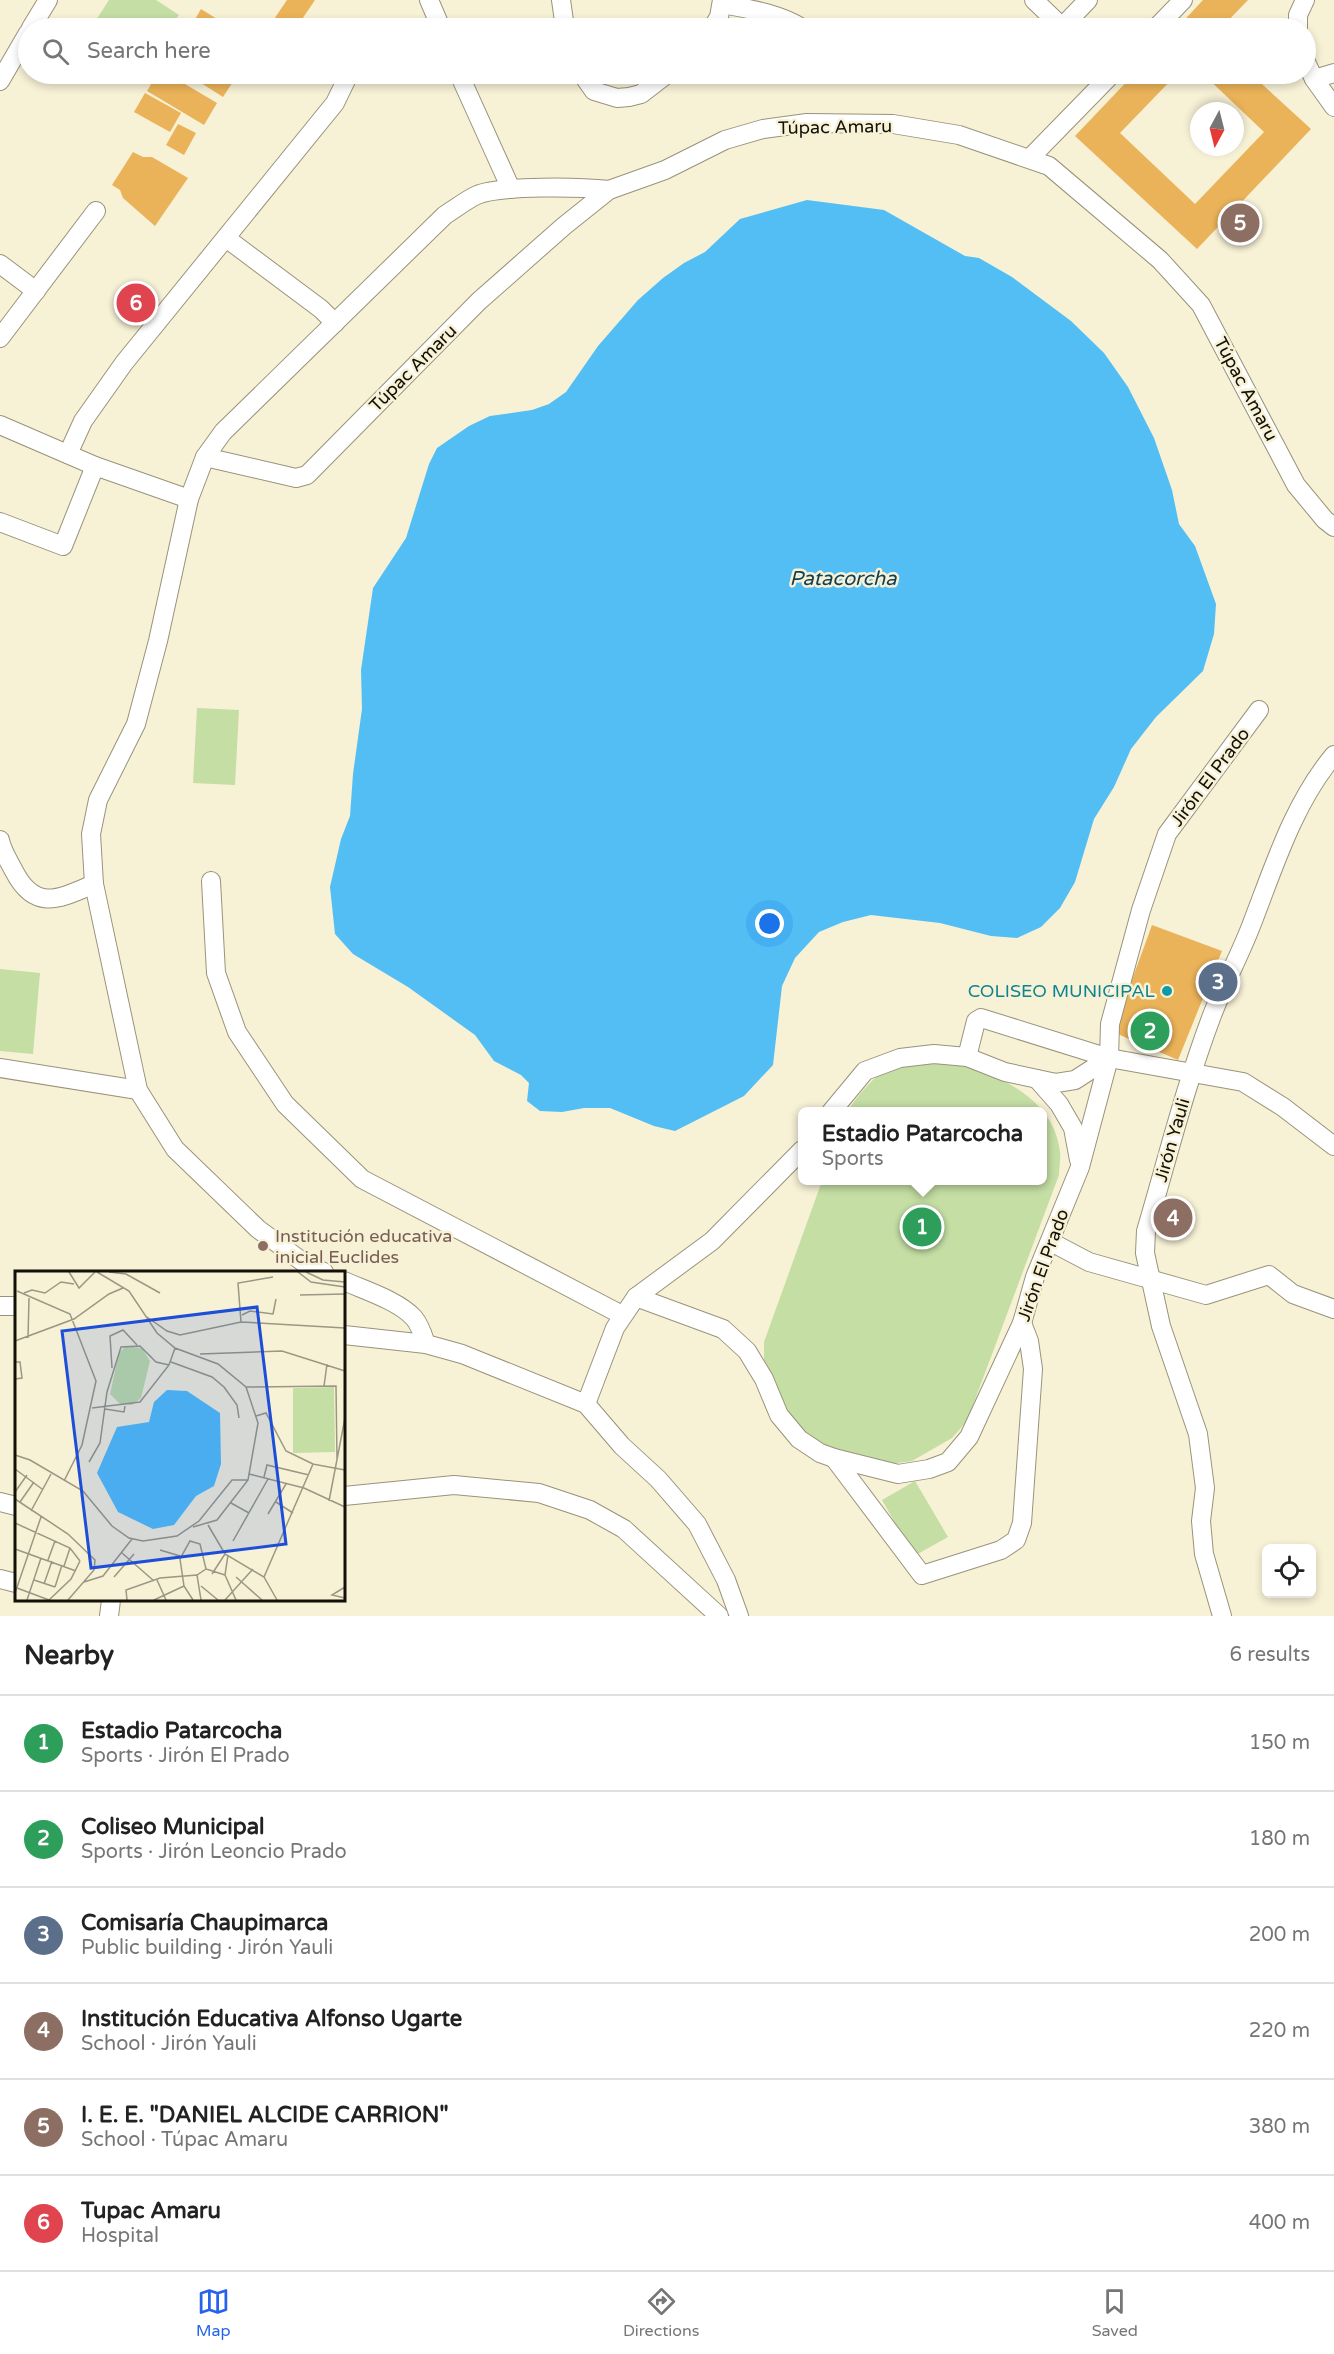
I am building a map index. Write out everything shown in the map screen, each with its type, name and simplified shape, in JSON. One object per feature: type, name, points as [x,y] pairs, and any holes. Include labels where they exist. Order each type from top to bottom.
[{"type":"street","points":[[37,18],[48,0]]},
{"type":"street","points":[[429,0],[437,18]]},
{"type":"street","points":[[561,0],[564,18]]},
{"type":"street","points":[[1034,0],[1052,18]]},
{"type":"street","points":[[1071,18],[1088,0]]},
{"type":"street","points":[[1166,18],[1183,0]]},
{"type":"street","points":[[1298,18],[1305,0]]},
{"type":"street","points":[[717,18],[722,2],[782,18]]},
{"type":"street","points":[[0,81],[18,50]]},
{"type":"street","points":[[1316,78],[1334,73]]},
{"type":"street","points":[[1316,82],[1334,107]]},
{"type":"street","points":[[68,454],[83,421],[124,363],[335,103],[344,84]]},
{"type":"street","points":[[464,84],[511,189]]},
{"type":"street","points":[[589,84],[594,91],[617,98],[641,94],[654,84]]},
{"type":"street","points":[[1030,158],[1102,84]]},
{"type":"street","name":"Túpac Amaru","points":[[205,457],[296,478],[307,475],[479,301],[564,226],[609,190],[664,170],[725,140],[763,129],[807,123],[893,124],[959,135],[1049,166],[1160,260],[1201,305],[1296,485],[1324,520],[1334,527]]},
{"type":"street","points":[[322,1271],[307,1265],[258,1229],[175,1149],[138,1090],[94,884],[91,834],[98,800],[136,724],[158,641],[189,499],[205,457],[223,432],[445,215],[478,194],[511,189],[586,187],[609,190]]},
{"type":"street","points":[[0,338],[96,211]]},
{"type":"street","points":[[226,238],[321,309],[335,323]]},
{"type":"street","points":[[0,264],[36,291]]},
{"type":"street","points":[[0,425],[94,466],[189,499]]},
{"type":"street","points":[[0,522],[63,546],[94,466]]},
{"type":"street","name":"Jirón El Prado","points":[[636,1297],[723,1329],[747,1352],[764,1379],[779,1415],[799,1439],[820,1453],[898,1474],[928,1470],[948,1462],[969,1437],[1022,1323],[1035,1277],[1080,1167],[1109,1058],[1110,1024],[1141,910],[1167,834],[1259,710]]},
{"type":"street","name":"Jirón Yauli","points":[[1222,1616],[1204,1554],[1200,1521],[1205,1488],[1198,1434],[1161,1326],[1145,1253],[1146,1231],[1192,1073],[1212,1016],[1250,929],[1288,829],[1320,771],[1334,754]]},
{"type":"street","points":[[0,840],[21,884],[37,897],[62,898],[94,884]]},
{"type":"street","points":[[211,880],[216,973],[237,1032],[285,1104],[362,1179],[622,1314]]},
{"type":"street","points":[[967,1057],[976,1021],[981,1018],[1109,1058],[1244,1082],[1283,1107],[1334,1146]]},
{"type":"street","points":[[835,1107],[865,1071],[900,1058],[933,1054],[967,1057],[1005,1072],[1056,1083],[1075,1080],[1109,1058]]},
{"type":"street","points":[[0,1068],[138,1090]]},
{"type":"street","points":[[1037,1079],[1059,1104],[1073,1128],[1080,1167]]},
{"type":"street","points":[[586,1404],[615,1328],[622,1314],[636,1297],[712,1241],[798,1154]]},
{"type":"street","points":[[1051,1242],[1089,1262],[1206,1295],[1269,1275],[1293,1294],[1334,1309]]},
{"type":"street","points":[[345,1281],[385,1299],[409,1313],[416,1320],[426,1344]]},
{"type":"street","points":[[834,1458],[922,1575],[1001,1550],[1016,1540],[1022,1523],[1033,1369],[1029,1341],[1022,1323]]},
{"type":"street","points":[[345,1335],[426,1344],[462,1354],[586,1404],[622,1446],[658,1479],[697,1524],[726,1580],[740,1616]]},
{"type":"street","points":[[345,1496],[454,1485],[539,1493],[590,1510],[624,1528],[719,1616]]},
{"type":"street","points":[[0,1502],[15,1506]]},
{"type":"street","points":[[0,1579],[15,1583]]},
{"type":"street","points":[[109,1616],[111,1601]]},
{"type":"green space","points":[[109,0],[156,0],[179,15],[177,18],[97,18]]},
{"type":"green space","points":[[197,708],[239,710],[235,785],[193,783]]},
{"type":"green space","points":[[0,969],[40,973],[33,1054],[0,1051]]},
{"type":"green space","points":[[949,1060],[1003,1080],[1020,1090],[1039,1107],[851,1107],[869,1084],[882,1073],[889,1068]]},
{"type":"green space","points":[[1047,1116],[1055,1133],[1060,1155],[1059,1175],[967,1421],[952,1438],[912,1461],[889,1464],[866,1462],[804,1436],[789,1422],[764,1363],[764,1342],[821,1185],[1047,1185]]},
{"type":"green space","points":[[915,1481],[948,1537],[914,1556],[882,1500]]},
{"type":"water","name":"Patacorcha","points":[[807,200],[884,210],[965,256],[979,258],[1012,277],[1071,321],[1104,353],[1128,387],[1154,438],[1172,490],[1179,524],[1195,546],[1216,604],[1214,634],[1203,671],[1156,717],[1131,749],[1114,787],[1094,819],[1075,882],[1060,908],[1041,927],[1017,938],[991,936],[940,923],[871,915],[843,922],[819,932],[795,958],[782,986],[773,1065],[744,1096],[675,1131],[654,1126],[610,1108],[584,1108],[562,1112],[540,1111],[527,1101],[529,1083],[521,1075],[494,1061],[475,1035],[408,987],[353,954],[335,934],[330,887],[341,839],[350,816],[362,709],[361,670],[373,588],[406,538],[429,464],[437,448],[469,426],[490,416],[532,410],[549,404],[566,392],[598,346],[638,300],[663,278],[705,252],[740,219]]},
{"type":"building","points":[[287,0],[315,0],[303,18],[275,18]]},
{"type":"building","points":[[1203,0],[1248,0],[1231,18],[1186,18]]},
{"type":"building","points":[[201,9],[215,18],[196,18]]},
{"type":"building","points":[[151,84],[185,84],[217,103],[204,125],[147,91]]},
{"type":"building","points":[[203,84],[231,84],[223,97]]},
{"type":"building","points":[[1124,84],[1167,84],[1120,133],[1195,204],[1241,156],[1244,156],[1244,153],[1264,132],[1244,113],[1244,102],[1232,102],[1214,84],[1262,84],[1311,129],[1197,249],[1075,136]]},
{"type":"building","points":[[145,93],[181,113],[170,132],[134,112]]},
{"type":"building","points":[[178,124],[196,133],[184,155],[166,145]]},
{"type":"building","points":[[133,152],[143,157],[152,157],[188,178],[155,226],[123,198],[120,190],[112,185]]},
{"type":"building","name":"COLISEO MUNICIPAL","points":[[1152,925],[1222,951],[1178,1060],[1113,1032]]},
{"type":"place","name":"I. E. E. \"DANIEL ALCIDE CARRION\"","points":[[1240,223]]},
{"type":"place","name":"Tupac Amaru","points":[[136,303]]},
{"type":"place","name":"Comisaría Chaupimarca","points":[[1218,982]]},
{"type":"place","name":"COLISEO MUNICIPAL","points":[[1167,991]]},
{"type":"place","name":"Coliseo Municipal","points":[[1150,1031]]},
{"type":"place","name":"Institución Educativa Alfonso Ugarte","points":[[1173,1218]]},
{"type":"place","name":"Estadio Patarcocha","points":[[922,1227]]},
{"type":"place","name":"Institución educativa inicial Euclides","points":[[263,1246]]}]
